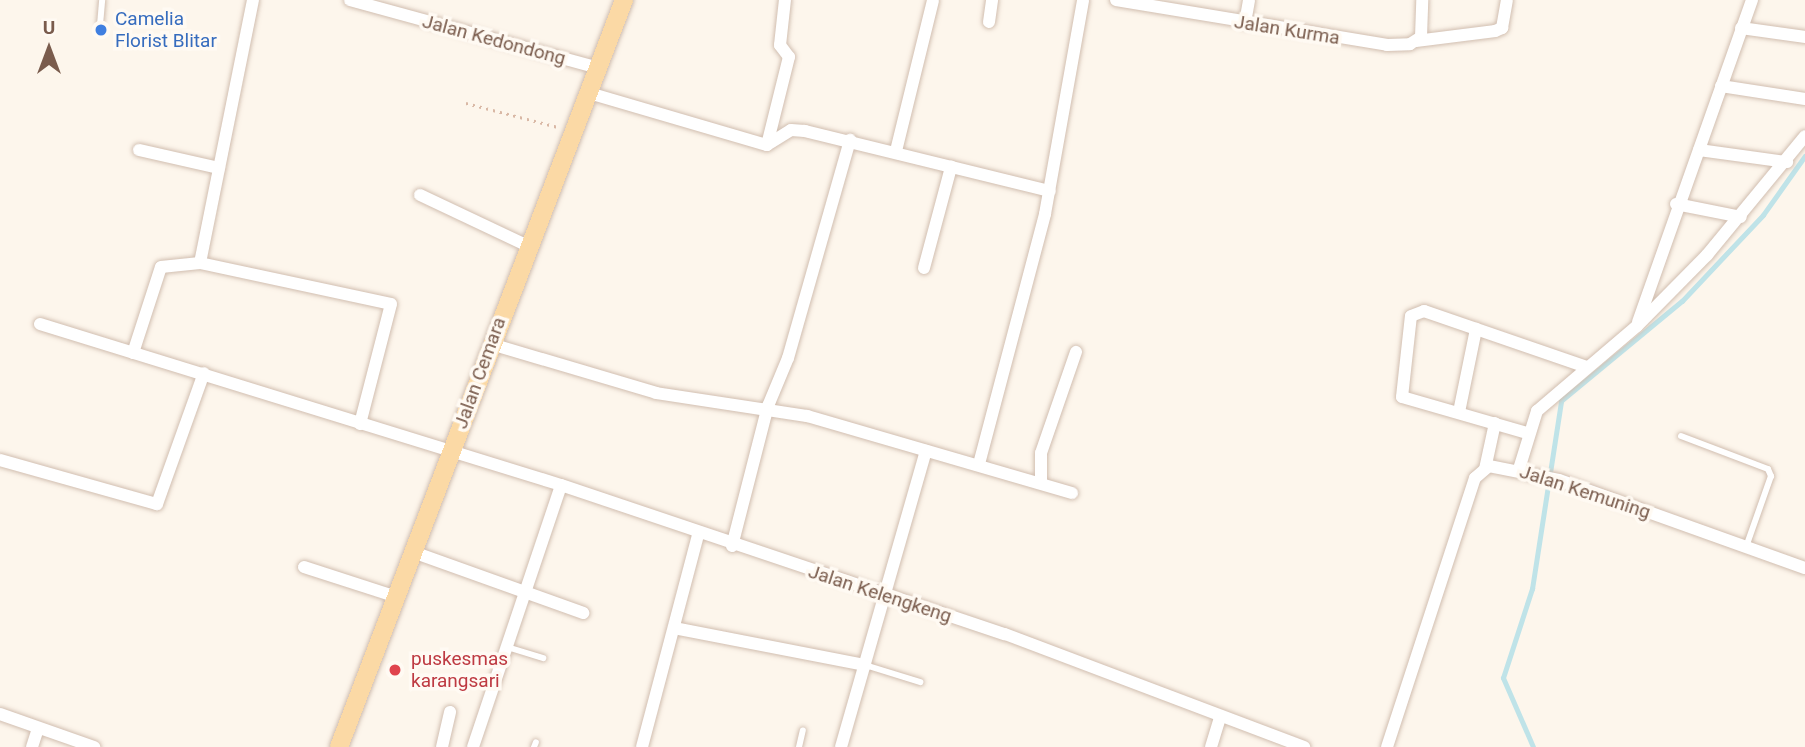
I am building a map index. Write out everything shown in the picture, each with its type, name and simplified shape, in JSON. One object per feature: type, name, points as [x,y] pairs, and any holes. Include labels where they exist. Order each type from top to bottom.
[{"type":"main road","name":"Jalan Cemara","points":[[339,747],[624,0]]},
{"type":"street","points":[[200,263],[253,0]]},
{"type":"street","name":"Jalan Kedondong","points":[[350,0],[598,68]]},
{"type":"street","points":[[767,145],[789,57],[780,45],[785,0]]},
{"type":"street","points":[[896,151],[933,0]]},
{"type":"street","points":[[989,22],[992,0]]},
{"type":"street","points":[[979,464],[1050,191],[1083,0]]},
{"type":"street","name":"Jalan Kurma","points":[[1116,0],[1167,5],[1245,23],[1374,44],[1494,31],[1502,28],[1507,0]]},
{"type":"street","points":[[1245,23],[1249,0]]},
{"type":"street","points":[[1416,41],[1422,0]]},
{"type":"street","points":[[1637,326],[1675,204],[1699,150],[1752,0]]},
{"type":"street","points":[[1741,28],[1805,37]]},
{"type":"street","points":[[1721,86],[1805,99]]},
{"type":"street","points":[[589,93],[767,145],[795,129],[896,151],[1050,191]]},
{"type":"street","points":[[1518,469],[1527,433],[1537,411],[1637,326],[1741,217],[1805,136]]},
{"type":"street","points":[[732,546],[768,406],[788,358],[850,141]]},
{"type":"street","points":[[139,150],[219,168]]},
{"type":"street","points":[[1699,150],[1787,162]]},
{"type":"street","points":[[924,268],[951,167]]},
{"type":"street","points":[[419,195],[528,246]]},
{"type":"street","points":[[1675,204],[1741,217]]},
{"type":"street","points":[[133,353],[161,267],[200,263],[391,304],[360,424]]},
{"type":"street","points":[[1527,433],[1401,395],[1411,316],[1424,312],[1587,367]]},
{"type":"street","name":"Jalan Kelengkeng","points":[[40,324],[204,373],[360,424],[452,449],[561,485],[698,535],[1004,634],[1219,720],[1304,747]]},
{"type":"street","points":[[1459,412],[1476,330]]},
{"type":"street","points":[[491,344],[656,393],[768,406],[979,464],[1072,493]]},
{"type":"street","points":[[1041,482],[1041,453],[1076,352]]},
{"type":"street","points":[[0,460],[152,505],[161,502],[204,373]]},
{"type":"street","points":[[1387,747],[1475,478],[1485,468],[1495,423]]},
{"type":"street","points":[[841,747],[926,451]]},
{"type":"street","name":"Jalan Kemuning","points":[[1485,468],[1518,469],[1559,480],[1805,569]]},
{"type":"street","points":[[473,747],[502,645],[561,485]]},
{"type":"street","points":[[642,747],[698,535]]},
{"type":"street","points":[[413,552],[583,613]]},
{"type":"street","points":[[304,567],[397,597]]},
{"type":"street","points":[[674,628],[865,665]]},
{"type":"street","points":[[442,747],[450,712]]},
{"type":"street","points":[[0,714],[94,747]]},
{"type":"street","points":[[1211,747],[1219,720]]},
{"type":"street","points":[[32,747],[38,728]]},
{"type":"lane","points":[[100,25],[102,0]]},
{"type":"lane","points":[[1681,436],[1768,469],[1771,476],[1745,547]]},
{"type":"lane","points":[[502,645],[543,658]]},
{"type":"lane","points":[[865,665],[920,682]]},
{"type":"lane","points":[[799,747],[803,730]]},
{"type":"path","points":[[466,103],[575,132]]},
{"type":"waterway","points":[[1533,747],[1503,678],[1532,589],[1561,401],[1682,301],[1763,215],[1805,156]]},
{"type":"place","name":"Camelia Florist Blitar","points":[[101,30]]},
{"type":"place","name":"puskesmas karangsari","points":[[395,670]]}]
